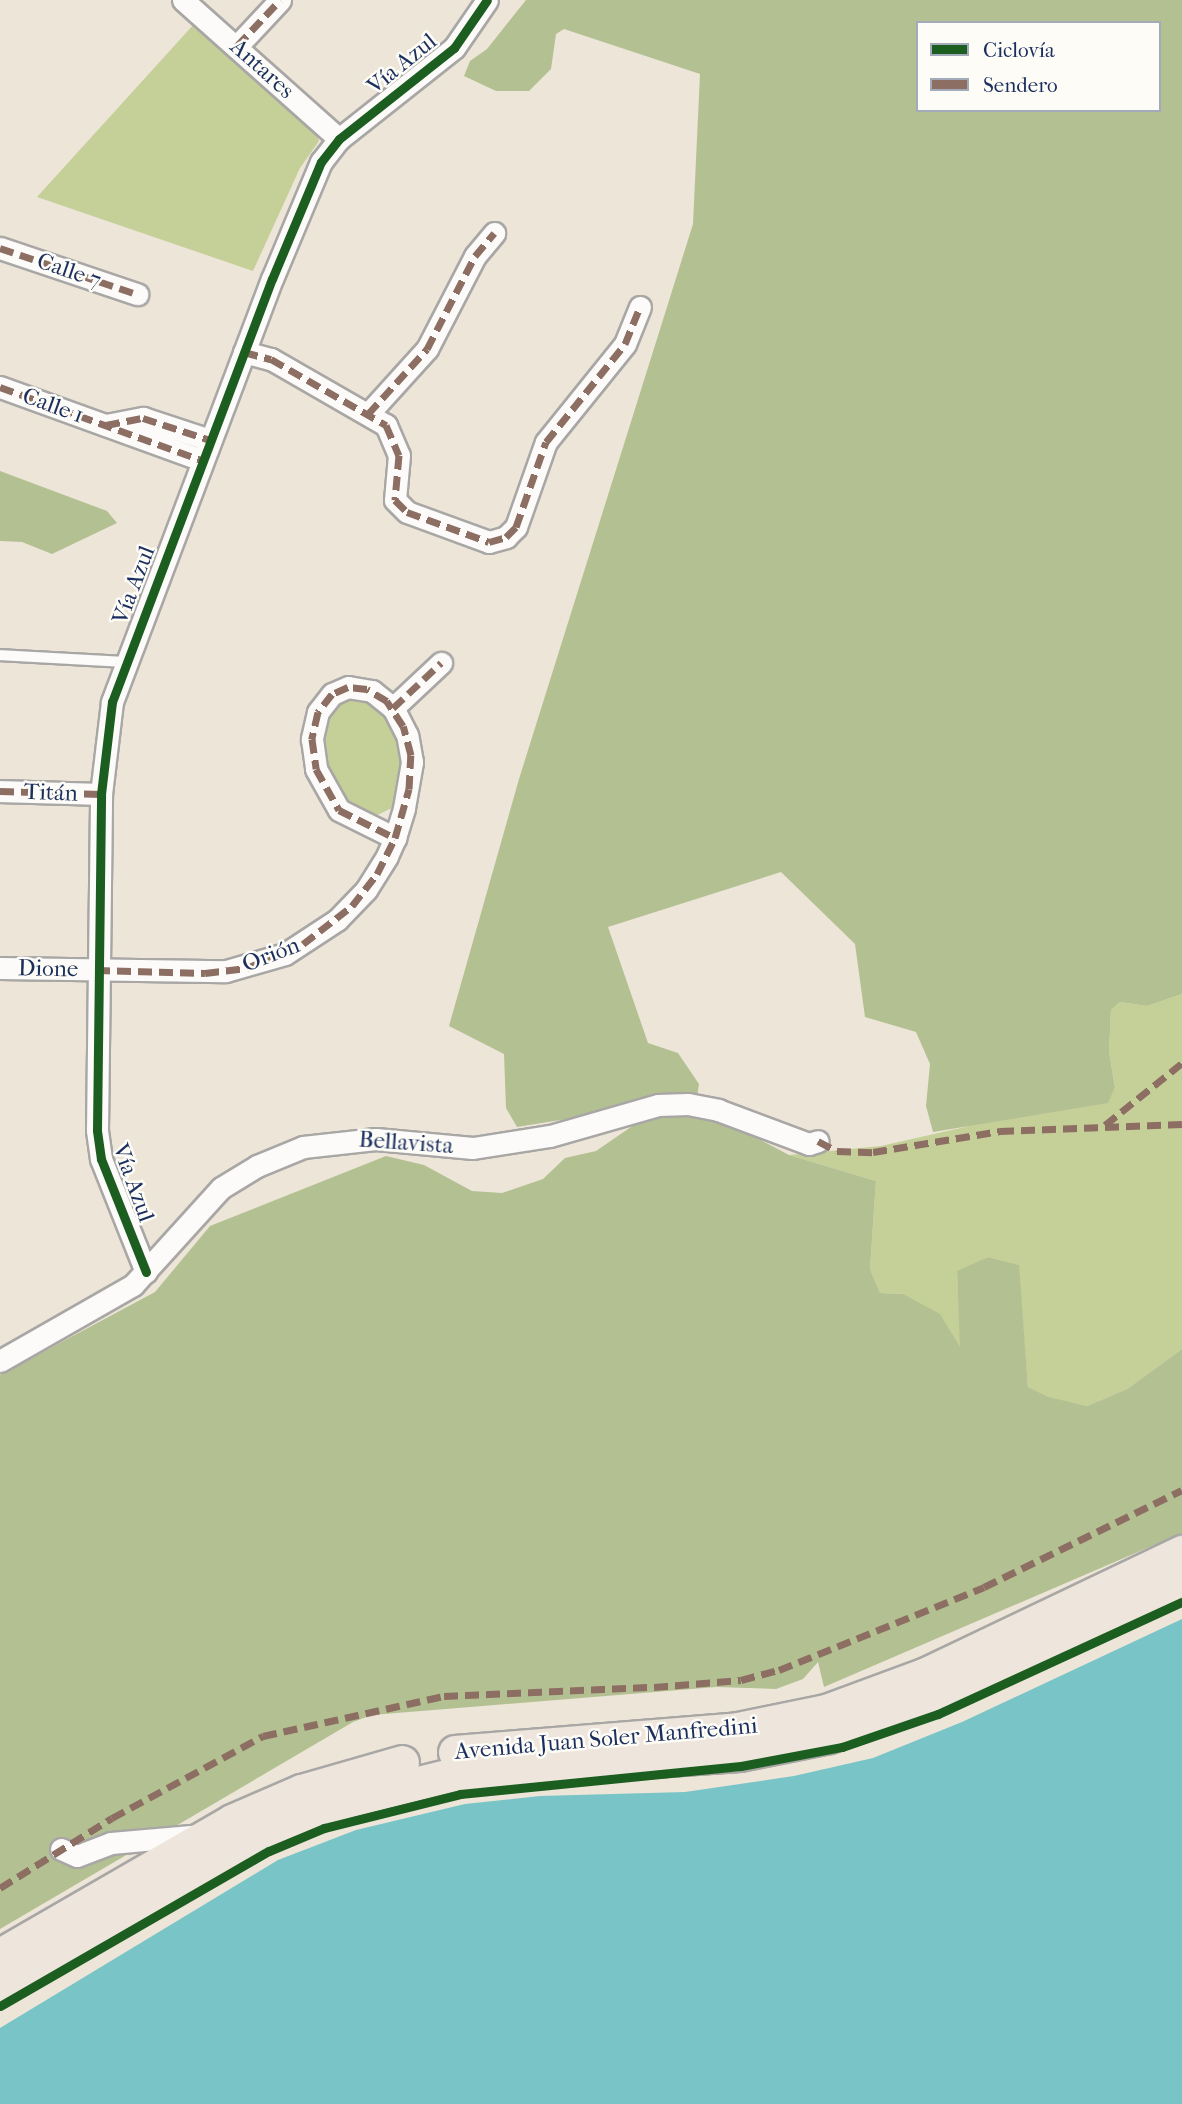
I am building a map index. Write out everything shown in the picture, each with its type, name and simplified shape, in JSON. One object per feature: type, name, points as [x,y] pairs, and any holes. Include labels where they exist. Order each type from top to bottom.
[{"type":"highway","name":"Avenida Juan Soler Manfredini","points":[[0,1955],[205,1834],[301,1791],[415,1759],[524,1743],[737,1729],[827,1711],[926,1674],[1182,1552]]},
{"type":"highway","name":"Avenida Juan Soler Manfredini","points":[[0,1985],[236,1849],[346,1801],[454,1774],[739,1754],[829,1735],[934,1699],[1182,1582]]},
{"type":"street","name":"Antares","points":[[183,0],[339,139]]},
{"type":"street","points":[[237,46],[280,0]]},
{"type":"street","name":"Vía Azul","points":[[146,1272],[98,1146],[96,970],[101,794],[108,723],[125,662],[314,177],[339,139],[441,60],[462,39],[487,0]]},
{"type":"street","points":[[368,414],[427,349],[475,256],[494,233]]},
{"type":"street","name":"Calle 7","points":[[0,248],[137,294]]},
{"type":"street","points":[[244,352],[271,359],[386,425],[395,440],[399,456],[395,500],[407,512],[489,542],[506,537],[516,527],[546,442],[625,344],[640,307]]},
{"type":"street","name":"Calle 1","points":[[0,387],[106,425],[206,450]]},
{"type":"street","points":[[395,838],[354,821],[335,805],[321,783],[312,751],[318,712],[332,694],[360,687],[393,708],[441,663]]},
{"type":"street","name":"Orión","points":[[96,970],[226,971],[285,954],[321,932],[352,905],[377,874],[395,838],[412,762],[407,735],[393,708]]},
{"type":"street","name":"Titán","points":[[0,791],[101,794]]},
{"type":"street","name":"Dione","points":[[0,968],[96,970]]},
{"type":"street","name":"Bellavista","points":[[0,1361],[100,1307],[146,1272],[221,1188],[257,1166],[303,1147],[376,1139],[473,1148],[550,1136],[658,1105],[688,1104],[718,1110],[809,1144],[818,1141]]},
{"type":"street","points":[[61,1849],[78,1856],[111,1843],[205,1834]]},
{"type":"street","points":[[111,1843],[129,1851],[135,1859],[126,1883]]},
{"type":"lane","points":[[0,655],[125,662]]},
{"type":"green space","points":[[526,0],[1182,0],[1182,994],[1147,1006],[1120,1002],[1111,1010],[1109,1052],[1115,1087],[1108,1103],[933,1132],[926,1106],[930,1064],[916,1032],[865,1017],[855,944],[781,872],[608,927],[648,1043],[678,1053],[699,1084],[697,1098],[517,1127],[506,1108],[504,1054],[449,1026],[519,779],[693,224],[700,74],[564,29],[556,34],[551,69],[529,91],[496,91],[464,76],[470,61],[487,49]]},
{"type":"green space","points":[[195,23],[315,132],[319,141],[300,168],[253,271],[37,197]]},
{"type":"green space","points":[[0,471],[107,511],[117,523],[52,554],[22,542],[0,541]]},
{"type":"green space","points":[[359,695],[384,710],[398,734],[404,764],[397,800],[392,808],[373,817],[346,804],[321,759],[323,722],[337,701]]},
{"type":"green space","points":[[1182,994],[1182,1349],[1127,1389],[1087,1406],[1048,1398],[1028,1387],[1018,1265],[988,1257],[957,1272],[961,1348],[903,1294],[880,1293],[870,1269],[876,1181],[789,1155],[881,1146],[1031,1112],[1115,1086],[1109,1052],[1111,1010],[1120,1002],[1147,1006]]},
{"type":"green space","points":[[689,1109],[734,1126],[789,1155],[876,1181],[870,1269],[880,1293],[903,1294],[940,1314],[960,1347],[957,1271],[988,1257],[1019,1265],[1028,1387],[1048,1397],[1087,1406],[1127,1389],[1182,1349],[1182,1533],[824,1687],[818,1662],[803,1679],[776,1689],[716,1687],[372,1715],[353,1722],[0,1929],[0,1375],[155,1292],[210,1226],[386,1156],[424,1165],[472,1191],[502,1193],[543,1179],[565,1158],[596,1151],[647,1116]]},
{"type":"water","points":[[1182,1619],[1182,2104],[0,2104],[0,2028],[278,1860],[356,1830],[465,1804],[540,1796],[685,1792],[794,1776],[873,1758],[962,1722]]},
{"type":"marked path","points":[[237,46],[280,0]]},
{"type":"marked path","points":[[368,414],[427,349],[475,256],[494,233]]},
{"type":"marked path","points":[[0,248],[137,294]]},
{"type":"marked path","points":[[244,352],[271,359],[386,425],[399,455],[395,500],[407,512],[489,542],[506,537],[516,527],[546,442],[625,344],[640,307]]},
{"type":"marked path","points":[[0,387],[202,460]]},
{"type":"marked path","points":[[106,425],[143,418],[210,440]]},
{"type":"marked path","points":[[393,708],[441,663]]},
{"type":"marked path","points":[[96,970],[205,973],[247,968],[303,944],[352,906],[377,874],[395,838],[409,789],[411,755],[403,726],[387,701],[367,689],[348,687],[332,694],[318,712],[312,739],[316,769],[339,810],[395,838]]},
{"type":"marked path","points":[[0,791],[101,794]]},
{"type":"marked path","points":[[1105,1125],[1182,1063]]},
{"type":"marked path","points":[[818,1141],[837,1151],[873,1152],[1000,1131],[1182,1124]]},
{"type":"marked path","points":[[0,1888],[112,1818],[263,1736],[444,1696],[654,1687],[741,1680],[779,1670],[984,1587],[1182,1490]]},
{"type":"cycle path","points":[[146,1272],[101,1159],[97,1130],[101,794],[112,702],[272,279],[321,162],[339,139],[454,48],[487,0]]},
{"type":"cycle path","points":[[0,2006],[269,1851],[324,1828],[460,1794],[741,1766],[842,1747],[938,1714],[1182,1602]]}]
